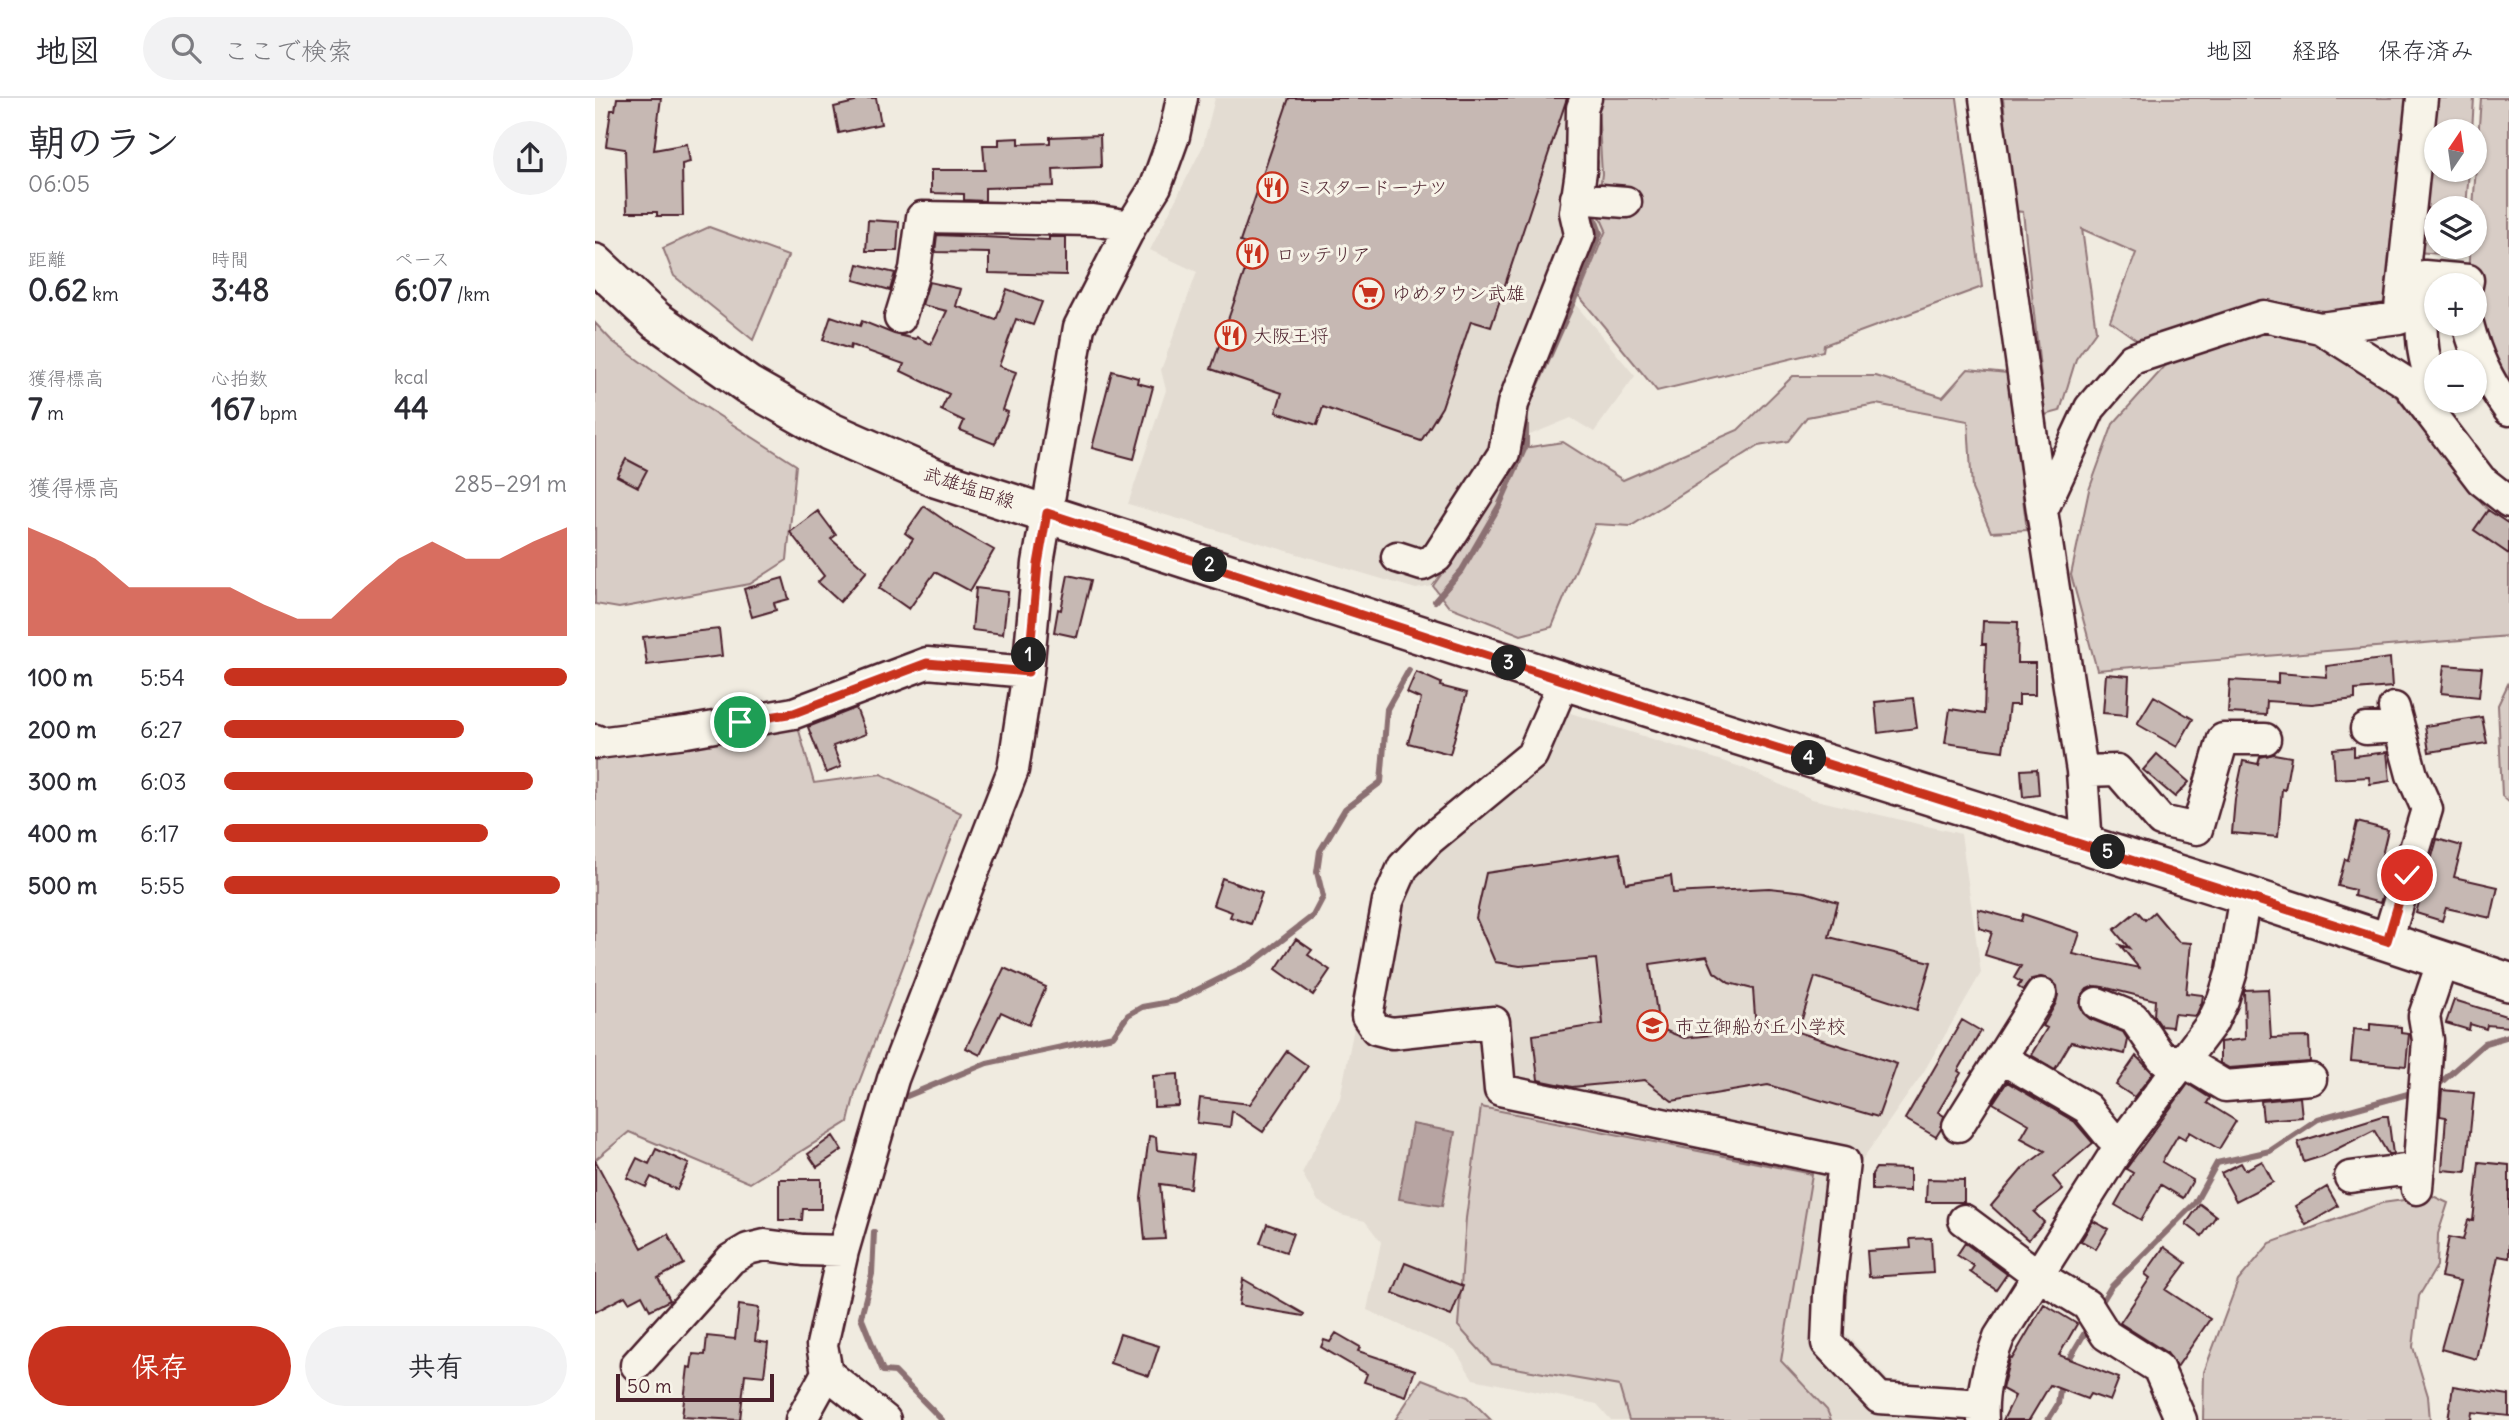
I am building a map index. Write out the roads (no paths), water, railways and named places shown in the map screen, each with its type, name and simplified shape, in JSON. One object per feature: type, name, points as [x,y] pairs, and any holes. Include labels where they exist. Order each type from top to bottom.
[{"type":"main road","name":"武雄塩田線","points":[[595,262],[656,320],[748,385],[829,431],[938,478],[1565,681],[2245,895],[2509,982]]},
{"type":"street","points":[[801,1420],[827,1373],[822,1345],[843,1251],[893,1079],[1013,770],[1028,672],[1038,564],[1079,327],[1131,226],[1156,186],[1174,136],[1182,98]]},
{"type":"street","points":[[1397,557],[1422,565],[1437,557],[1504,453],[1513,404],[1580,234],[1575,212],[1600,200],[1581,171],[1582,108],[1586,98]]},
{"type":"street","points":[[1985,98],[2042,511],[2083,771],[2087,846]]},
{"type":"street","points":[[2042,511],[2090,408],[2132,359],[2264,316],[2320,328],[2399,318],[2422,98]]},
{"type":"street","points":[[900,318],[915,269],[922,217],[1093,220],[1131,226]]},
{"type":"street","points":[[2424,276],[2420,319],[2424,350]]},
{"type":"street","points":[[2320,328],[2408,384],[2481,480],[2509,502]]},
{"type":"street","points":[[2471,336],[2489,383],[2509,410]]},
{"type":"street","points":[[2449,413],[2458,430],[2509,475]]},
{"type":"street","points":[[595,740],[599,743],[686,732],[794,713],[927,663],[1028,672]]},
{"type":"street","points":[[1565,681],[1532,755],[1429,840],[1403,867],[1388,901],[1367,1016],[1376,1030],[1392,1033],[1494,1022],[1500,1090],[1844,1162],[1829,1294],[1827,1343],[1879,1398],[1982,1413],[1988,1365],[1999,1337],[2123,1141],[2212,1023],[2232,971],[2245,895]]},
{"type":"street","points":[[2366,729],[2396,718],[2412,775],[2427,809],[2387,941]]},
{"type":"street","points":[[2083,771],[2117,770],[2161,821],[2197,829],[2223,739],[2265,739]]},
{"type":"street","points":[[2350,1177],[2418,1178],[2428,1040],[2424,1016],[2443,960]]},
{"type":"street","points":[[1958,1126],[2041,994]]},
{"type":"street","points":[[2097,1003],[2134,1018],[2162,1058],[2183,1061],[2225,1086],[2311,1079]]},
{"type":"street","points":[[2001,1058],[2087,1108],[2110,1136],[2123,1141]]},
{"type":"street","points":[[1964,1220],[2093,1312],[2106,1335],[2158,1368],[2181,1420]]},
{"type":"street","points":[[636,1365],[731,1259],[765,1245],[843,1251]]},
{"type":"street","points":[[827,1373],[885,1420]]},
{"type":"waterway","points":[[1593,190],[1596,162]]},
{"type":"waterway","points":[[1435,601],[1462,570],[1499,506],[1526,445],[1526,409],[1600,233],[1591,208]]},
{"type":"waterway","points":[[907,1096],[987,1063],[1113,1036],[1128,1015],[1142,1007],[1175,1001],[1252,963],[1313,916],[1323,897],[1317,872],[1320,851],[1345,809],[1381,782],[1387,709],[1409,670]]},
{"type":"waterway","points":[[2433,1087],[2485,1043],[2509,1036]]},
{"type":"waterway","points":[[2098,1308],[2111,1287],[2195,1203],[2217,1163],[2270,1151],[2318,1119],[2415,1092]]},
{"type":"waterway","points":[[874,1232],[872,1274],[861,1317],[883,1371],[895,1372],[942,1420]]},
{"type":"waterway","points":[[2065,1366],[2090,1324]]},
{"type":"waterway","points":[[2048,1420],[2058,1404],[2061,1383]]},
{"type":"place","name":"ミスタードーナツ","points":[[1272,187]]},
{"type":"place","name":"ロッテリア","points":[[1253,254]]},
{"type":"place","name":"ゆめタウン武雄","points":[[1369,293]]},
{"type":"place","name":"大阪王将","points":[[1230,335]]},
{"type":"place","name":"市立御船が丘小学校","points":[[1652,1026]]}]
